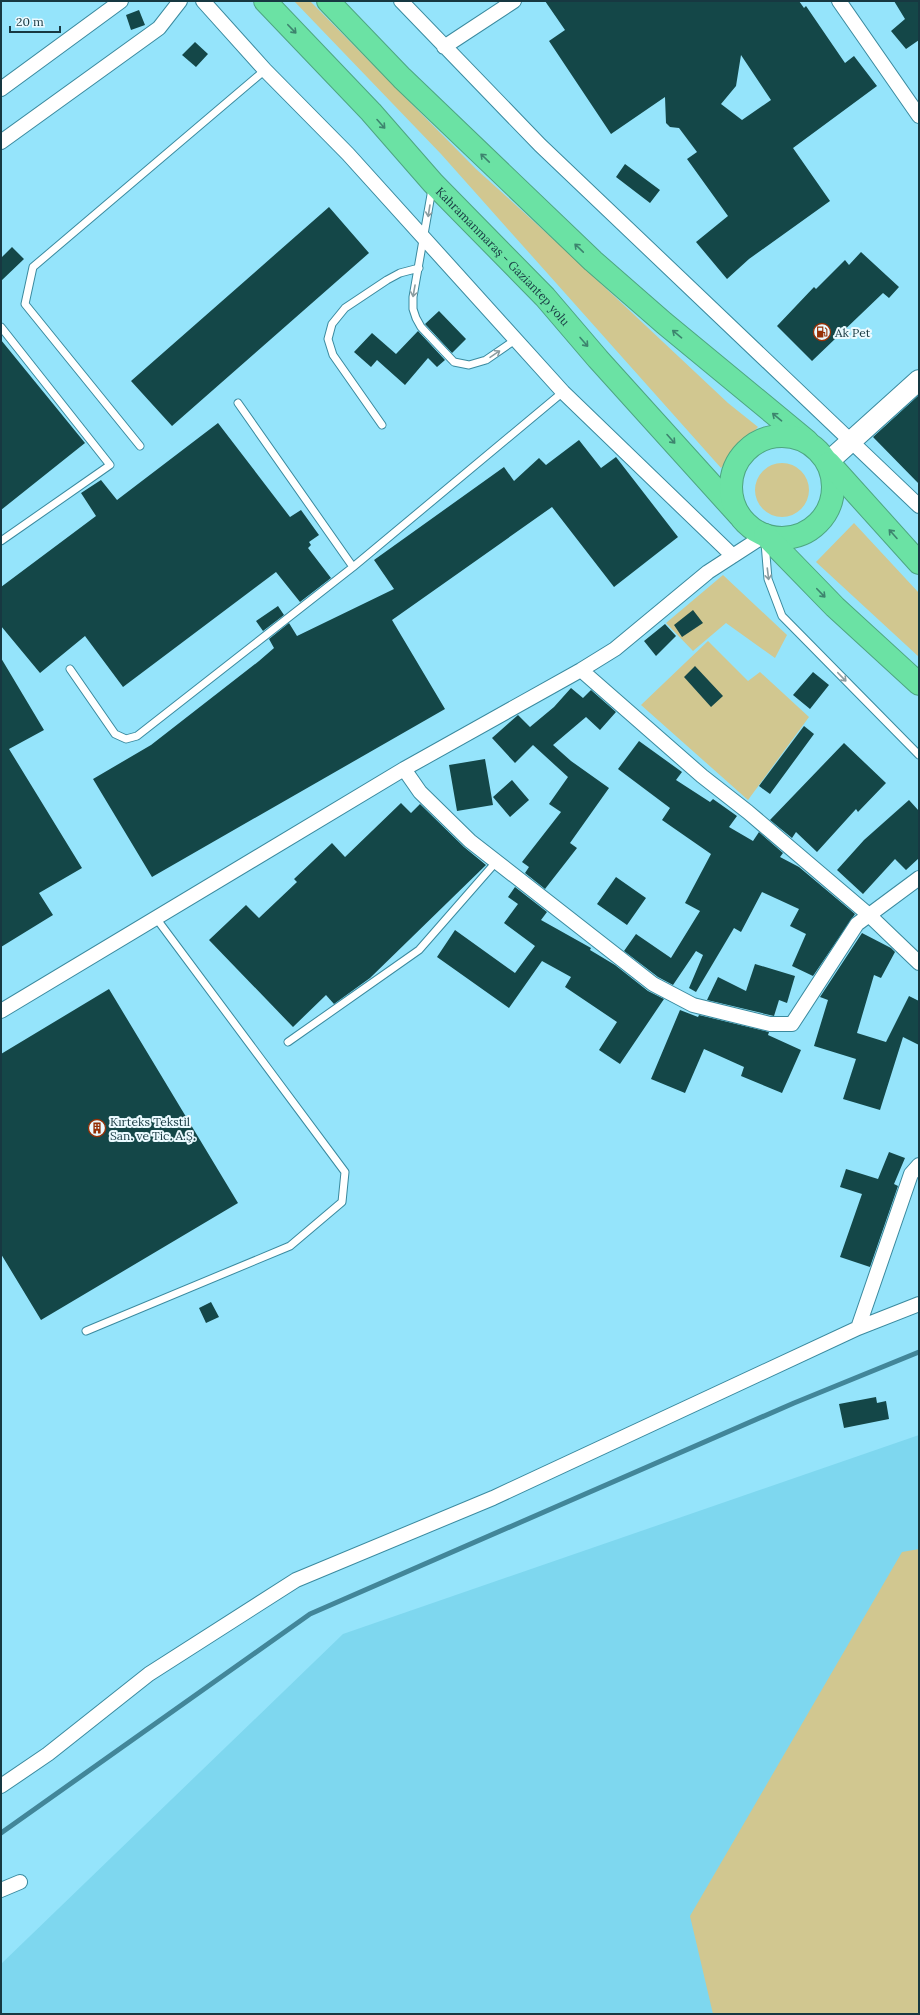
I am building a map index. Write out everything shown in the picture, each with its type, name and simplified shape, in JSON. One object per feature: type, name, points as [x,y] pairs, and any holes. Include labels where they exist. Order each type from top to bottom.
[{"type":"highway","name":"Kahramanmaraş - Gaziantep yolu","points":[[265,1],[371,112],[433,183],[545,297],[738,514]]},
{"type":"highway","points":[[328,1],[402,78],[593,261],[664,323],[819,450],[828,462],[919,563]]},
{"type":"highway","points":[[807,441],[791,436],[774,436],[758,441],[744,451],[735,466],[730,482],[732,499],[738,514],[750,527],[764,535],[835,607],[919,684]]},
{"type":"highway","points":[[764,535],[778,538],[792,537],[805,533],[816,525],[825,515],[833,496],[833,475],[828,462]]},
{"type":"street","points":[[1,89],[121,1]]},
{"type":"street","points":[[1,142],[159,28],[180,1]]},
{"type":"street","points":[[203,1],[265,70],[348,154],[563,392],[733,556]]},
{"type":"street","points":[[401,1],[540,145],[735,329],[919,506]]},
{"type":"street","points":[[444,47],[514,1]]},
{"type":"street","points":[[839,1],[919,116]]},
{"type":"street","points":[[828,462],[919,380]]},
{"type":"street","points":[[1,1011],[404,769],[582,670],[615,649],[708,572],[764,535]]},
{"type":"street","points":[[582,670],[702,776],[748,812],[869,916],[919,963]]},
{"type":"street","points":[[404,769],[420,792],[470,841],[653,984],[693,1005],[770,1024],[792,1024],[857,924],[919,878]]},
{"type":"street","points":[[858,1328],[912,1174],[919,1165]]},
{"type":"street","points":[[1,1786],[48,1754],[149,1674],[296,1580],[493,1498],[858,1328],[919,1304]]},
{"type":"street","points":[[1,1890],[20,1882]]},
{"type":"lane","points":[[140,446],[25,304],[33,267],[265,70]]},
{"type":"lane","points":[[433,183],[413,297],[413,309],[416,318],[421,327],[454,362],[469,365],[486,360],[515,340]]},
{"type":"lane","points":[[382,425],[333,355],[328,340],[332,324],[345,308],[387,280],[400,273],[419,268]]},
{"type":"lane","points":[[1,327],[110,465],[1,541]]},
{"type":"lane","points":[[70,669],[115,734],[126,739],[137,736],[353,567],[563,392]]},
{"type":"lane","points":[[238,403],[353,567]]},
{"type":"lane","points":[[764,535],[768,579],[782,616],[919,755]]},
{"type":"lane","points":[[288,1042],[419,950],[496,862]]},
{"type":"lane","points":[[86,1331],[290,1246],[342,1202],[345,1172],[156,918]]},
{"type":"shaded area","points":[[294,1],[310,1],[476,169],[563,248],[728,403],[758,427],[721,468],[441,154]]},
{"type":"shaded area","points":[[782,463],[797,468],[801,471],[804,475],[809,490],[804,505],[801,509],[797,512],[782,517],[767,512],[763,509],[760,505],[755,490],[760,475],[763,471],[767,468]]},
{"type":"shaded area","points":[[854,523],[919,593],[919,657],[816,562]]},
{"type":"shaded area","points":[[723,575],[787,635],[775,658],[726,623],[693,651],[666,623]]},
{"type":"shaded area","points":[[708,641],[748,681],[760,672],[809,717],[748,800],[641,705]]},
{"type":"shaded area","points":[[919,1435],[919,2014],[1,2014],[1,1964],[343,1634]]},
{"type":"shaded area","points":[[919,1549],[919,2014],[713,2014],[690,1916],[902,1552]]},
{"type":"building","points":[[545,1],[799,1],[804,8],[806,6],[845,63],[854,56],[877,86],[793,148],[830,201],[749,259],[727,279],[696,242],[728,216],[687,159],[697,152],[679,128],[670,127],[666,123],[665,97],[611,134],[549,41],[565,30]],"holes":[[[741,55],[771,100],[742,120],[721,104],[736,86]]]},
{"type":"building","points":[[894,1],[919,1],[919,40],[906,49],[891,31],[905,19]]},
{"type":"building","points":[[139,10],[145,25],[131,30],[126,15]]},
{"type":"building","points":[[195,42],[208,54],[196,67],[182,55]]},
{"type":"building","points":[[625,164],[660,190],[650,203],[616,177]]},
{"type":"building","points":[[329,207],[369,253],[172,426],[131,381]]},
{"type":"building","points":[[12,247],[24,259],[1,281],[1,258]]},
{"type":"building","points":[[861,252],[899,287],[889,298],[883,293],[812,361],[777,326],[814,287],[816,289],[845,260],[849,265]]},
{"type":"building","points":[[439,311],[466,339],[452,353],[425,324]]},
{"type":"building","points":[[418,331],[445,360],[437,367],[428,358],[405,385],[377,360],[371,367],[354,352],[372,333],[396,354]]},
{"type":"building","points":[[1,340],[85,443],[1,510]]},
{"type":"building","points":[[919,395],[919,484],[873,437]]},
{"type":"building","points":[[218,423],[290,517],[301,510],[319,535],[309,542],[311,545],[308,548],[331,578],[300,602],[276,572],[123,687],[85,636],[40,673],[1,626],[1,587],[96,516],[81,493],[101,480],[117,500]]},
{"type":"building","points":[[579,440],[601,468],[616,457],[678,537],[614,587],[552,507],[392,620],[445,709],[152,877],[93,779],[151,745],[259,661],[274,648],[269,639],[289,623],[297,636],[394,589],[374,560],[504,467],[514,481],[539,458],[546,465]]},
{"type":"building","points":[[278,606],[284,615],[263,631],[256,621]]},
{"type":"building","points":[[693,610],[703,623],[682,637],[674,625]]},
{"type":"building","points":[[665,624],[676,636],[656,656],[644,641]]},
{"type":"building","points":[[1,658],[44,730],[9,749],[82,868],[39,893],[53,915],[1,947]]},
{"type":"building","points":[[695,666],[723,696],[711,707],[684,677]]},
{"type":"building","points":[[813,672],[829,685],[810,709],[793,695]]},
{"type":"building","points":[[571,688],[583,698],[591,690],[616,712],[600,730],[586,717],[553,745],[571,761],[609,788],[570,843],[577,848],[545,889],[525,873],[529,867],[522,862],[561,812],[549,804],[568,777],[533,745],[515,763],[492,738],[518,715],[530,727],[554,707]]},
{"type":"building","points":[[804,726],[814,734],[770,794],[759,786]]},
{"type":"building","points":[[639,741],[682,772],[676,780],[710,802],[713,799],[737,816],[729,827],[753,841],[759,832],[783,853],[780,857],[799,867],[855,914],[813,976],[792,966],[806,934],[790,926],[799,909],[762,892],[741,932],[734,928],[696,992],[689,988],[703,955],[696,951],[673,985],[658,977],[624,951],[636,934],[671,958],[700,911],[685,903],[711,854],[662,820],[670,808],[618,769]]},
{"type":"building","points":[[844,743],[886,783],[858,812],[856,809],[817,852],[796,832],[792,838],[770,820]]},
{"type":"building","points":[[485,759],[493,805],[457,811],[449,765]]},
{"type":"building","points":[[512,780],[529,800],[510,817],[493,797]]},
{"type":"building","points":[[909,800],[919,811],[919,858],[906,870],[895,859],[863,894],[837,870],[864,840]]},
{"type":"building","points":[[401,803],[411,813],[420,804],[464,847],[486,865],[370,978],[334,1004],[326,995],[293,1027],[209,940],[246,905],[259,918],[297,882],[294,879],[332,843],[345,857]]},
{"type":"building","points":[[616,877],[646,898],[627,925],[597,904]]},
{"type":"building","points":[[515,887],[547,912],[541,920],[591,948],[590,950],[615,965],[648,991],[664,999],[620,1064],[599,1050],[617,1022],[565,987],[571,977],[542,961],[509,1008],[437,957],[455,930],[515,973],[535,946],[504,923],[518,904],[508,897]]},
{"type":"building","points":[[862,933],[891,948],[895,952],[881,978],[874,975],[857,1033],[886,1042],[909,996],[919,1001],[919,1045],[903,1037],[880,1110],[843,1099],[856,1059],[814,1046],[828,1000],[820,997]]},
{"type":"building","points":[[755,964],[795,976],[787,1003],[779,1000],[774,1016],[707,1000],[718,977],[746,991]]},
{"type":"building","name":"Kırteks Tekstil San. ve Tic. A.Ş.","points":[[109,989],[238,1203],[41,1320],[1,1254],[1,1054]]},
{"type":"building","points":[[680,1010],[698,1017],[699,1015],[769,1032],[768,1035],[801,1050],[782,1093],[741,1076],[744,1067],[704,1049],[685,1093],[651,1079]]},
{"type":"building","points":[[889,1152],[905,1158],[894,1184],[898,1186],[870,1267],[840,1257],[862,1194],[840,1187],[846,1169],[878,1179]]},
{"type":"building","points":[[211,1302],[219,1317],[206,1323],[199,1308]]},
{"type":"building","points":[[876,1397],[877,1403],[886,1401],[889,1419],[844,1428],[839,1404]]},
{"type":"waterway","points":[[1,1833],[310,1614],[794,1403],[919,1352]]},
{"type":"place","name":"Ak Pet","points":[[822,332]]},
{"type":"place","name":"Kırteks Tekstil San. ve Tic. A.Ş.","points":[[97,1128]]}]
